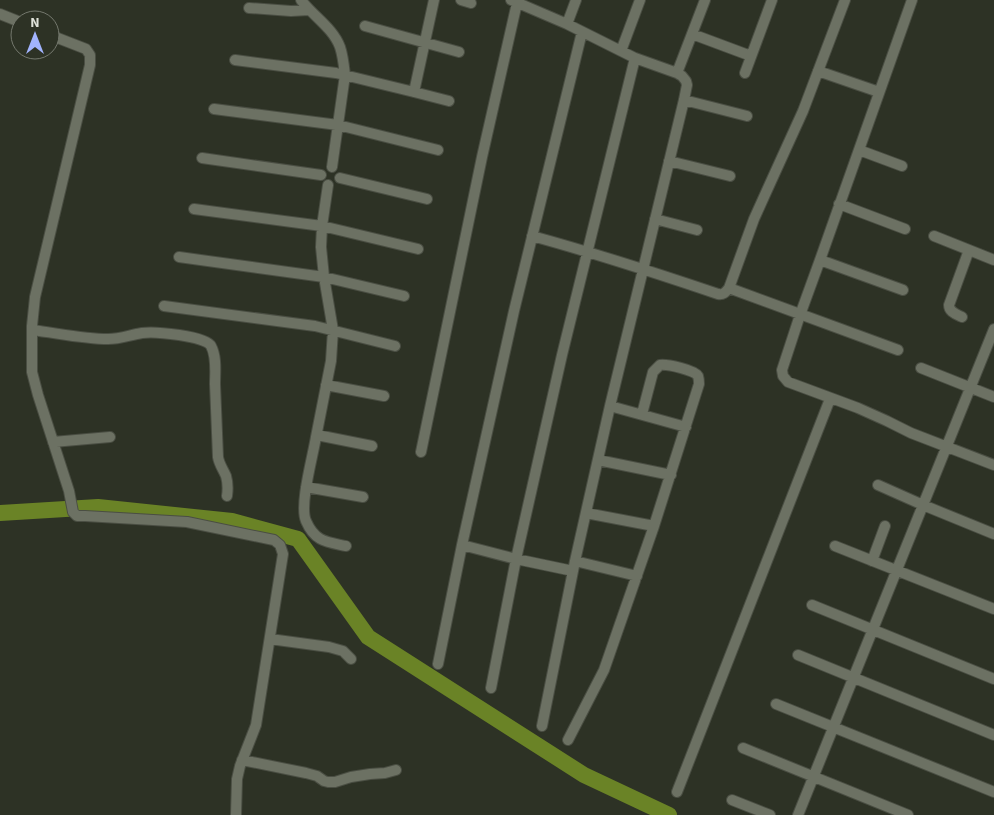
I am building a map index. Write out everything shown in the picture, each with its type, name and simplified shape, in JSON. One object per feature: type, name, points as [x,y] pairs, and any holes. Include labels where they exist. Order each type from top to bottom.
[{"type":"street","points":[[301,0],[334,35],[340,46],[343,60],[345,75],[332,167]]},
{"type":"street","points":[[414,92],[434,0]]},
{"type":"street","points":[[567,24],[576,0]]},
{"type":"street","points":[[621,51],[640,0]]},
{"type":"street","points":[[677,73],[704,0]]},
{"type":"street","points":[[745,73],[772,0]]},
{"type":"street","points":[[532,236],[587,251],[718,294],[725,293],[729,288],[768,188],[803,111],[845,0]]},
{"type":"street","points":[[912,0],[800,315],[783,365],[783,376],[788,382],[858,408],[911,432],[994,465]]},
{"type":"street","points":[[421,452],[514,1],[567,24],[635,58],[677,73],[682,76],[687,85],[610,406],[574,566],[542,726]]},
{"type":"street","points":[[249,8],[291,11],[309,10]]},
{"type":"street","points":[[365,26],[459,52]]},
{"type":"street","points":[[438,664],[462,545],[532,236],[582,32]]},
{"type":"street","points":[[692,34],[751,56]]},
{"type":"street","points":[[60,39],[86,49],[90,55],[90,65],[35,297],[32,330],[32,372],[69,491],[73,512],[77,516],[187,522],[274,540],[280,546],[283,554],[256,726],[242,760],[237,779],[236,815]]},
{"type":"street","points":[[491,688],[516,559],[562,355],[635,58]]},
{"type":"street","points":[[235,60],[345,75],[449,101]]},
{"type":"street","points":[[818,71],[879,92]]},
{"type":"street","points":[[684,100],[747,116]]},
{"type":"street","points":[[214,109],[338,125],[438,150]]},
{"type":"street","points":[[859,150],[902,166]]},
{"type":"street","points":[[202,158],[321,175]]},
{"type":"street","points":[[669,160],[730,176]]},
{"type":"street","points":[[332,167],[338,170],[340,178],[336,184],[328,186],[323,182],[321,175],[325,168],[332,167]]},
{"type":"street","points":[[340,178],[427,200]]},
{"type":"street","points":[[328,186],[322,226],[322,247],[324,277],[333,330],[332,351],[306,487],[304,513],[313,533],[320,540],[346,546]]},
{"type":"street","points":[[839,204],[905,229]]},
{"type":"street","points":[[194,209],[322,226],[418,249]]},
{"type":"street","points":[[655,219],[697,230]]},
{"type":"street","points":[[934,236],[994,260]]},
{"type":"street","points":[[962,317],[951,311],[949,305],[969,250]]},
{"type":"street","points":[[179,257],[324,277],[404,296]]},
{"type":"street","points":[[820,260],[903,290]]},
{"type":"street","points":[[729,288],[898,350]]},
{"type":"street","points":[[164,306],[315,326],[396,346]]},
{"type":"street","points":[[798,815],[994,329]]},
{"type":"street","points":[[32,330],[108,339],[157,332],[208,342],[213,351],[215,370],[218,457],[226,477],[228,486],[227,496]]},
{"type":"street","points":[[568,740],[604,670],[671,475],[699,380],[698,375],[682,368],[666,364],[660,365],[653,372],[642,414]]},
{"type":"street","points":[[921,368],[994,398]]},
{"type":"street","points":[[326,385],[384,396]]},
{"type":"street","points":[[677,792],[830,399]]},
{"type":"street","points":[[610,406],[686,426]]},
{"type":"street","points":[[317,435],[372,446]]},
{"type":"street","points":[[53,442],[110,437]]},
{"type":"street","points":[[598,460],[671,475]]},
{"type":"street","points":[[878,485],[994,534]]},
{"type":"street","points":[[306,487],[362,497]]},
{"type":"street","points":[[586,513],[654,526]]},
{"type":"street","points":[[872,561],[885,526]]},
{"type":"street","points":[[462,545],[516,559],[637,576]]},
{"type":"street","points":[[835,546],[994,609]]},
{"type":"street","points":[[812,605],[994,679]]},
{"type":"street","points":[[270,639],[329,646],[343,651],[351,659]]},
{"type":"street","points":[[798,656],[994,735]]},
{"type":"street","points":[[776,704],[994,792]]},
{"type":"street","points":[[743,748],[908,815]]},
{"type":"street","points":[[242,760],[306,773],[328,782],[396,770]]},
{"type":"street","points":[[732,800],[770,815]]},
{"type":"waterway","points":[[0,513],[98,507],[232,521],[298,539],[368,637],[584,775],[669,815]]}]
